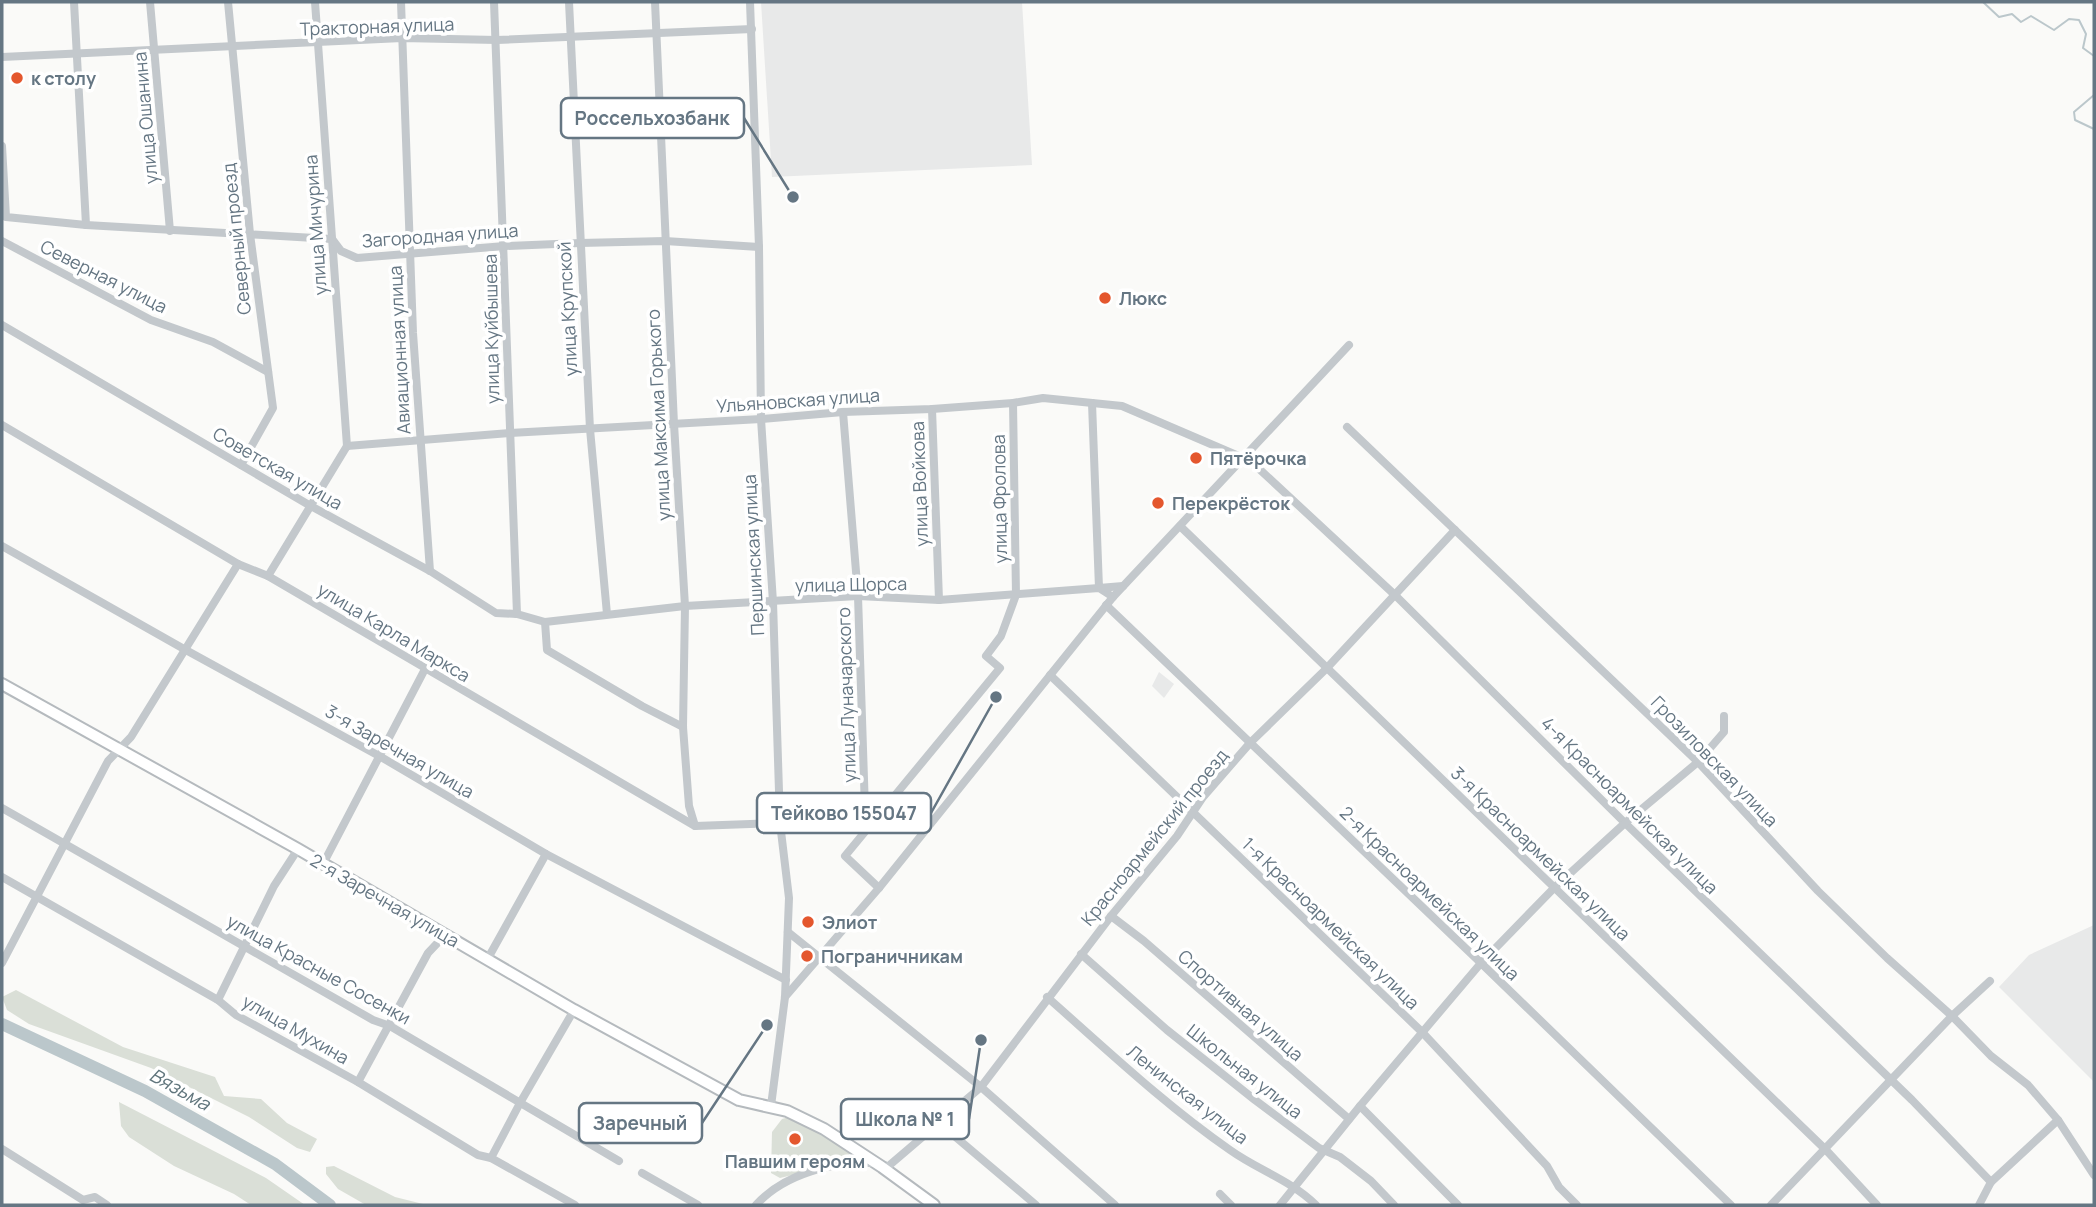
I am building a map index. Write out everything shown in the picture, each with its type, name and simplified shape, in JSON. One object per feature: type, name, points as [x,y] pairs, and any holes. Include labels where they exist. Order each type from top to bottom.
[{"type":"main road","name":"2-я Заречная улица","points":[[2,684],[298,849],[574,1010],[738,1100],[771,1105],[811,1122],[881,1166],[934,1205]]},
{"type":"street","points":[[74,2],[86,225]]},
{"type":"street","name":"улица Ошанина","points":[[150,2],[170,231]]},
{"type":"street","name":"Северный проезд","points":[[228,2],[250,234],[273,408],[241,465]]},
{"type":"street","name":"улица Мичурина","points":[[315,2],[347,446]]},
{"type":"street","name":"Авиационная улица","points":[[401,2],[419,439],[430,571]]},
{"type":"street","name":"улица Куйбышева","points":[[494,2],[517,614]]},
{"type":"street","name":"улица Крупской","points":[[569,2],[590,429],[607,614]]},
{"type":"street","name":"улица Максима Горького","points":[[654,2],[685,606],[683,727],[688,806],[695,826]]},
{"type":"street","name":"Першинская улица","points":[[750,2],[761,419],[773,602],[780,823],[789,898],[786,997],[771,1105]]},
{"type":"street","name":"Тракторная улица","points":[[2,57],[402,38],[497,40],[752,29]]},
{"type":"street","points":[[2,146],[5,216],[170,231],[332,239]]},
{"type":"street","name":"Загородная улица","points":[[332,239],[341,251],[357,258],[580,243],[665,241],[758,247]]},
{"type":"street","name":"Северная улица","points":[[2,241],[151,320],[213,342],[268,372]]},
{"type":"street","name":"Советская улица","points":[[2,325],[309,505],[430,571],[496,613],[517,614],[545,622]]},
{"type":"street","points":[[786,997],[879,888],[1106,605],[1241,457],[1349,345]]},
{"type":"street","name":"Ульяновская улица","points":[[347,446],[510,433],[932,409],[1043,398],[1122,406],[1241,457]]},
{"type":"street","name":"улица Фролова","points":[[1013,403],[1016,596]]},
{"type":"street","points":[[1092,403],[1099,588],[1113,597]]},
{"type":"street","name":"улица Войкова","points":[[932,409],[939,600]]},
{"type":"street","name":"улица Луначарского","points":[[843,412],[858,596],[865,810]]},
{"type":"street","name":"улица Карла Маркса","points":[[2,425],[238,564],[268,576],[695,826]]},
{"type":"street","name":"Грозиловская улица","points":[[1347,426],[1698,762],[1818,891],[1887,958],[1952,1016],[1991,1056],[2028,1085],[2058,1120],[2094,1175]]},
{"type":"street","points":[[268,576],[347,446]]},
{"type":"street","name":"4-я Красноармейская улица","points":[[1241,457],[1256,466],[1396,596],[1991,1182]]},
{"type":"street","name":"3-я Красноармейская улица","points":[[1180,526],[1826,1150],[1877,1205]]},
{"type":"street","name":"Красноармейский проезд","points":[[881,1166],[939,1123],[981,1087],[1047,997],[1177,836],[1203,797],[1250,743],[1326,669],[1455,530]]},
{"type":"street","name":"3-я Заречная улица","points":[[2,546],[381,757],[546,853],[786,980]]},
{"type":"street","points":[[2,963],[108,761],[131,737],[238,564]]},
{"type":"street","name":"улица Щорса","points":[[545,622],[685,606],[858,596],[939,600],[1123,586]]},
{"type":"street","points":[[879,888],[845,856],[1000,668],[986,656],[1000,636],[1016,596]]},
{"type":"street","name":"2-я Красноармейская улица","points":[[1106,605],[1481,962],[1731,1205]]},
{"type":"street","points":[[545,622],[547,650],[683,727]]},
{"type":"street","points":[[323,864],[425,669]]},
{"type":"street","name":"1-я Красноармейская улица","points":[[1050,675],[1422,1032],[1546,1166],[1559,1187],[1577,1205]]},
{"type":"street","points":[[1280,1205],[1481,962],[1555,887],[1625,823],[1698,762],[1724,733],[1724,716]]},
{"type":"street","name":"улица Красные Сосенки","points":[[2,808],[373,1020],[390,1026],[619,1161]]},
{"type":"street","points":[[695,826],[780,823]]},
{"type":"street","points":[[218,1000],[274,886],[298,849]]},
{"type":"street","points":[[487,960],[546,853]]},
{"type":"street","name":"улица Мухина","points":[[2,877],[218,1000],[236,1015],[358,1082],[478,1155],[491,1158],[575,1205]]},
{"type":"street","name":"Спортивная улица","points":[[1111,916],[1144,941],[1349,1119]]},
{"type":"street","points":[[788,932],[981,1087],[1115,1205]]},
{"type":"street","points":[[358,1082],[428,953],[444,935]]},
{"type":"street","name":"Школьная улица","points":[[1081,954],[1177,1038],[1265,1108],[1325,1150],[1340,1157],[1371,1181],[1394,1205]]},
{"type":"street","points":[[1771,1205],[1952,1016],[1990,981]]},
{"type":"street","name":"Ленинская улица","points":[[1047,997],[1194,1123],[1231,1151],[1304,1193],[1316,1205]]},
{"type":"street","points":[[491,1158],[574,1010]]},
{"type":"street","points":[[1360,1106],[1458,1205]]},
{"type":"street","points":[[1979,1205],[1991,1182],[2058,1120]]},
{"type":"street","points":[[939,1123],[1036,1205]]},
{"type":"street","points":[[2,1149],[83,1200],[95,1197],[107,1205]]},
{"type":"street","points":[[846,1165],[857,1150]]},
{"type":"street","points":[[756,1205],[768,1192],[807,1173],[846,1165],[881,1166]]},
{"type":"street","points":[[642,1173],[698,1205]]},
{"type":"street","points":[[1220,1194],[1231,1205]]},
{"type":"shaded area","points":[[761,2],[1022,2],[1032,165],[772,177]]},
{"type":"shaded area","points":[[1159,672],[1174,684],[1164,698],[1152,686]]},
{"type":"shaded area","points":[[2094,925],[2094,1082],[1999,987],[2029,955]]},
{"type":"shaded area","points":[[16,990],[123,1047],[215,1077],[224,1096],[261,1099],[287,1123],[317,1139],[310,1152],[297,1148],[249,1117],[151,1068],[29,1024],[7,1010],[2,997]]},
{"type":"shaded area","points":[[119,1102],[266,1178],[305,1205],[251,1205],[234,1194],[174,1166],[129,1137],[121,1126]]},
{"type":"shaded area","points":[[789,1117],[848,1150],[850,1156],[846,1162],[780,1178],[771,1173],[772,1132],[782,1119]]},
{"type":"shaded area","points":[[334,1166],[395,1197],[427,1205],[366,1205],[338,1189],[326,1174],[326,1167]]},
{"type":"waterway","points":[[1983,2],[1999,17],[2012,14],[2021,22],[2031,16],[2054,30],[2069,19],[2079,20],[2086,34],[2083,48],[2094,56]]},
{"type":"waterway","points":[[2094,95],[2074,112],[2075,120],[2094,129]]},
{"type":"waterway","name":"Вязьма","points":[[2,1024],[145,1091],[275,1164],[330,1205]]},
{"type":"place","name":"к столу","points":[[17,78]]},
{"type":"place","name":"Россельхозбанк","points":[[793,197]]},
{"type":"place","name":"Люкс","points":[[1105,298]]},
{"type":"place","name":"Пятёрочка","points":[[1196,458]]},
{"type":"place","name":"Перекрёсток","points":[[1158,503]]},
{"type":"place","name":"Тейково 155047","points":[[996,697]]},
{"type":"place","name":"Элиот","points":[[808,922]]},
{"type":"place","name":"Пограничникам","points":[[807,956]]},
{"type":"place","name":"Заречный","points":[[767,1025]]},
{"type":"place","name":"Школа № 1","points":[[981,1040]]},
{"type":"place","name":"Павшим героям","points":[[795,1139]]}]
